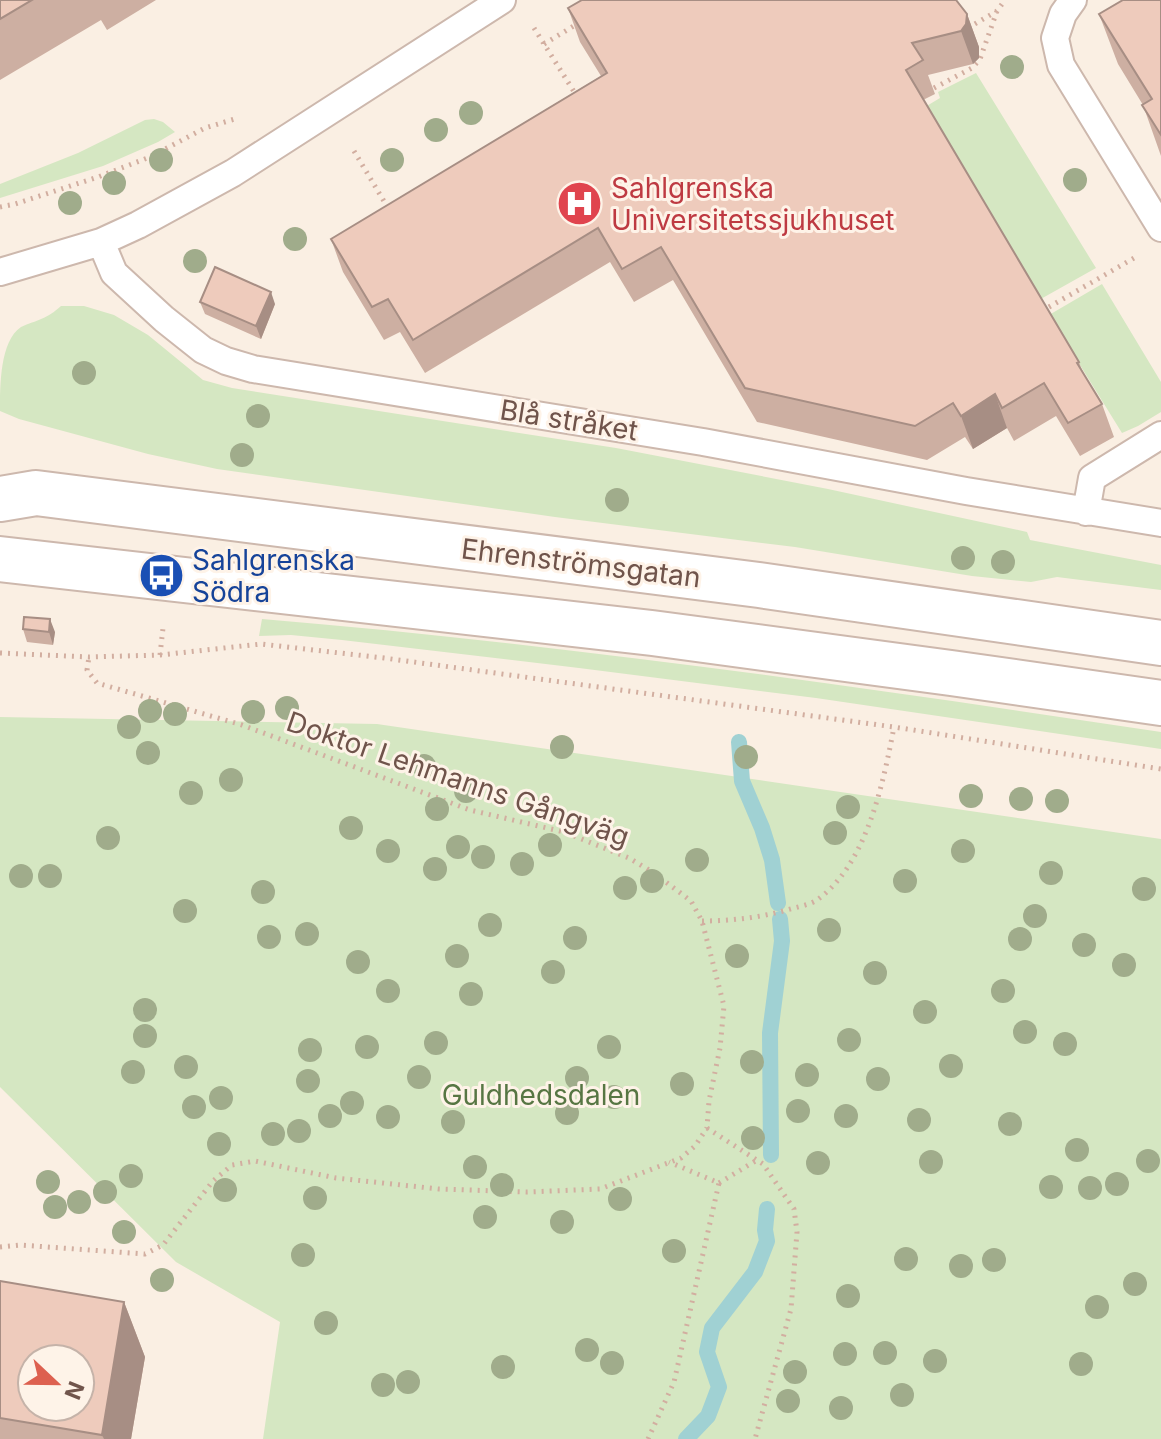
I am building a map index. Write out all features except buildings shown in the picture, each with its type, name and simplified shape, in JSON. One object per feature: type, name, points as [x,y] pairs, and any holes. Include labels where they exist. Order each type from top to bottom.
[{"type":"street","name":"Ehrenströmsgatan","points":[[0,499],[36,493],[759,585],[1161,643]]},
{"type":"street","points":[[0,559],[652,633],[1161,703]]},
{"type":"lane","points":[[0,272],[101,242],[138,225],[233,173],[502,0]]},
{"type":"lane","points":[[1073,0],[1063,14],[1055,38],[1061,65],[1161,228]]},
{"type":"lane","name":"Blå stråket","points":[[101,242],[114,273],[164,319],[203,350],[253,369],[703,442],[1161,523]]},
{"type":"lane","points":[[1086,512],[1092,478],[1161,435]]},
{"type":"path","points":[[934,88],[972,68],[980,59],[997,11],[1005,0]]},
{"type":"path","points":[[966,29],[997,11]]},
{"type":"path","points":[[544,44],[583,21]]},
{"type":"path","points":[[534,28],[584,106]]},
{"type":"path","points":[[0,207],[98,177],[150,157],[205,128],[243,117]]},
{"type":"path","points":[[354,151],[395,219]]},
{"type":"path","points":[[1041,312],[1134,257]]},
{"type":"path","points":[[160,655],[163,628]]},
{"type":"path","points":[[0,653],[89,657],[160,655],[261,644],[894,727],[1161,769]]},
{"type":"path","name":"Doktor Lehmanns Gångväg","points":[[89,657],[87,670],[97,683],[242,725],[470,810],[564,832],[629,858],[691,901],[702,921],[724,1006],[707,1128]]},
{"type":"path","points":[[702,921],[729,921],[777,914],[815,902],[838,881],[874,814],[894,727]]},
{"type":"path","points":[[0,1247],[20,1245],[145,1254],[163,1245],[213,1181],[232,1165],[255,1161],[336,1178],[439,1189],[527,1192],[600,1189],[681,1158],[695,1146],[707,1128],[763,1164],[794,1209],[797,1232],[791,1309],[755,1439]]},
{"type":"path","points":[[648,1439],[674,1382],[719,1183],[757,1160]]},
{"type":"path","points":[[669,1162],[719,1183]]},
{"type":"green space","points":[[976,73],[1096,268],[1039,300],[925,107],[940,98],[938,92]]},
{"type":"green space","points":[[154,119],[175,132],[103,166],[0,198],[0,184],[78,153],[145,120]]},
{"type":"green space","points":[[1102,284],[1161,382],[1161,412],[1122,433],[1049,315]]},
{"type":"green space","points":[[61,306],[84,306],[114,315],[148,335],[203,380],[232,388],[616,448],[1027,532],[1030,540],[1161,565],[1161,590],[1057,577],[1031,582],[972,576],[795,547],[217,469],[148,454],[0,411],[3,364],[9,342],[21,327],[46,317]]},
{"type":"green space","points":[[262,619],[600,654],[937,699],[1161,732],[1161,749],[816,698],[579,668],[342,640],[291,635],[259,636]]},
{"type":"green space","name":"Guldhedsdalen","points":[[0,717],[377,724],[1161,839],[1161,1439],[263,1439],[280,1322],[176,1262],[0,1087]]},
{"type":"waterway","points":[[739,742],[742,781],[772,860],[778,903]]},
{"type":"waterway","points":[[771,1155],[770,1033],[782,941],[780,919]]},
{"type":"waterway","points":[[686,1439],[708,1416],[719,1387],[707,1352],[712,1328],[755,1272],[767,1241],[767,1209]]},
{"type":"place","name":"Sahlgrenska Universitetssjukhuset","points":[[580,204]]},
{"type":"place","name":"Sahlgrenska Södra","points":[[161,576]]}]
